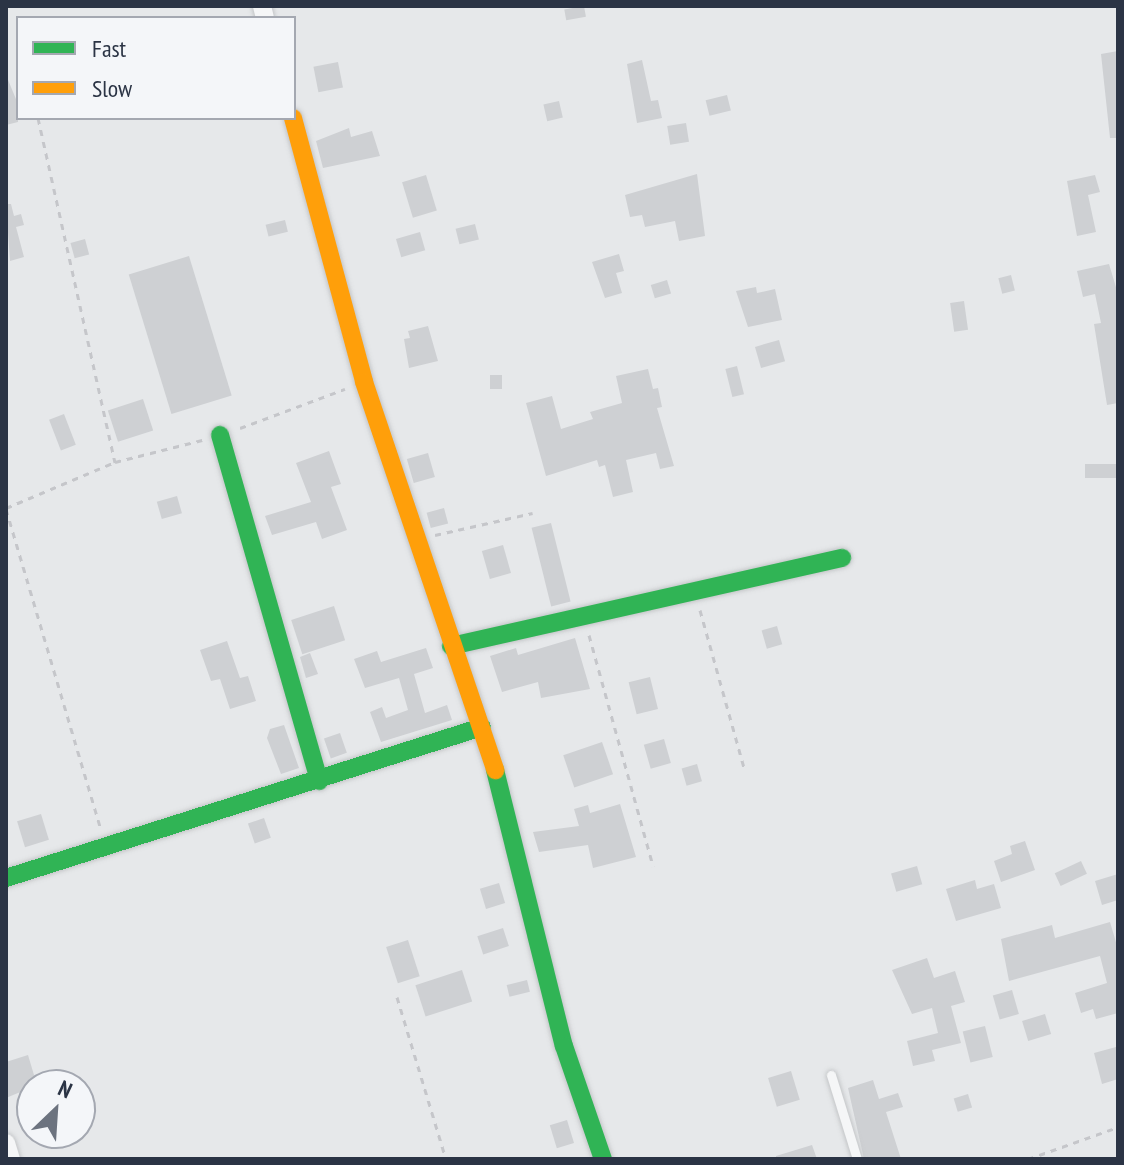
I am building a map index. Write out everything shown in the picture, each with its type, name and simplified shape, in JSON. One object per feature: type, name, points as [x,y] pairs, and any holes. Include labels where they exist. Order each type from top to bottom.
[{"type":"street","points":[[294,120],[364,382],[451,646],[482,727],[564,1046],[603,1159]]},
{"type":"street","points":[[220,435],[319,781]]},
{"type":"street","points":[[451,646],[584,620],[694,591],[842,558]]},
{"type":"street","points":[[6,878],[482,727]]},
{"type":"street","points":[[6,1143],[11,1159]]},
{"type":"lane","points":[[831,1075],[857,1159]]},
{"type":"path","points":[[38,120],[115,462]]},
{"type":"path","points":[[107,848],[6,509],[115,462],[220,435],[364,382]]},
{"type":"path","points":[[416,540],[533,513]]},
{"type":"path","points":[[694,591],[745,771]]},
{"type":"path","points":[[584,620],[653,866]]},
{"type":"path","points":[[397,997],[446,1159]]},
{"type":"path","points":[[1028,1159],[1118,1127]]},
{"type":"building","points":[[584,6],[586,17],[566,20],[564,9]]},
{"type":"building","points":[[1118,51],[1118,138],[1110,138],[1101,54]]},
{"type":"building","points":[[642,60],[651,101],[658,100],[662,118],[637,123],[627,64]]},
{"type":"building","points":[[338,62],[343,88],[318,92],[313,67]]},
{"type":"building","points":[[6,75],[16,99],[18,122],[6,125]]},
{"type":"building","points":[[727,95],[731,111],[710,116],[706,100]]},
{"type":"building","points":[[559,101],[563,118],[547,121],[543,105]]},
{"type":"building","points":[[686,123],[689,142],[670,145],[667,126]]},
{"type":"building","points":[[349,128],[351,137],[372,131],[380,156],[323,168],[316,141]]},
{"type":"building","points":[[697,174],[705,236],[679,241],[675,221],[645,227],[642,215],[630,217],[625,195]]},
{"type":"building","points":[[426,175],[437,210],[413,218],[402,182]]},
{"type":"building","points":[[1095,175],[1100,192],[1088,195],[1096,232],[1077,236],[1067,181]]},
{"type":"building","points":[[6,204],[11,204],[14,216],[21,214],[24,225],[16,227],[24,257],[10,261]]},
{"type":"building","points":[[285,220],[288,232],[268,236],[266,225]]},
{"type":"building","points":[[475,224],[479,240],[459,244],[456,229]]},
{"type":"building","points":[[420,232],[425,250],[401,257],[396,239]]},
{"type":"building","points":[[85,239],[89,254],[75,258],[71,243]]},
{"type":"building","points":[[619,254],[624,271],[616,273],[622,293],[605,298],[592,262]]},
{"type":"building","points":[[189,256],[232,396],[171,414],[129,274]]},
{"type":"building","points":[[1109,264],[1118,294],[1118,403],[1107,405],[1094,324],[1101,323],[1095,294],[1083,297],[1077,271]]},
{"type":"building","points":[[1011,275],[1015,291],[1002,294],[998,278]]},
{"type":"building","points":[[667,280],[671,293],[655,298],[651,285]]},
{"type":"building","points":[[756,287],[757,293],[775,289],[782,320],[748,327],[736,291]]},
{"type":"building","points":[[964,301],[968,330],[954,332],[950,303]]},
{"type":"building","points":[[428,326],[438,361],[409,368],[404,339],[410,338],[408,331]]},
{"type":"building","points":[[779,340],[785,361],[761,368],[755,347]]},
{"type":"building","points":[[737,366],[744,394],[732,397],[725,369]]},
{"type":"building","points":[[648,369],[653,389],[658,388],[662,407],[657,408],[674,466],[660,469],[656,453],[626,460],[633,492],[613,497],[605,465],[599,467],[597,460],[546,476],[526,403],[552,396],[561,429],[593,419],[590,412],[622,403],[616,376]]},
{"type":"building","points":[[490,375],[502,375],[502,389],[490,389]]},
{"type":"building","points":[[143,399],[153,430],[118,442],[108,410]]},
{"type":"building","points":[[64,414],[76,445],[61,451],[49,420]]},
{"type":"building","points":[[329,451],[341,484],[331,487],[347,530],[322,539],[316,522],[272,535],[265,516],[311,502],[296,463]]},
{"type":"building","points":[[428,453],[435,477],[414,483],[407,459]]},
{"type":"building","points":[[1085,464],[1118,464],[1118,478],[1085,478]]},
{"type":"building","points":[[177,496],[182,513],[162,519],[157,502]]},
{"type":"building","points":[[444,508],[448,523],[431,528],[427,513]]},
{"type":"building","points":[[551,523],[571,602],[551,606],[532,528]]},
{"type":"building","points":[[503,545],[511,573],[490,579],[482,551]]},
{"type":"building","points":[[334,606],[345,640],[302,654],[291,620]]},
{"type":"building","points":[[777,626],[782,644],[767,649],[762,630]]},
{"type":"building","points":[[575,638],[590,689],[541,698],[538,682],[502,692],[490,656],[516,648],[518,655]]},
{"type":"building","points":[[227,641],[240,678],[248,676],[256,701],[230,709],[220,679],[211,681],[200,650]]},
{"type":"building","points":[[426,648],[433,668],[414,674],[425,713],[447,705],[452,720],[381,742],[370,712],[382,707],[386,718],[408,710],[399,678],[365,688],[354,659],[377,651],[381,662]]},
{"type":"building","points":[[310,653],[318,674],[306,678],[300,657]]},
{"type":"building","points":[[650,677],[658,709],[637,714],[629,682]]},
{"type":"building","points":[[284,725],[299,768],[281,774],[267,738],[270,729]]},
{"type":"building","points":[[340,733],[347,753],[331,758],[324,739]]},
{"type":"building","points":[[664,739],[671,763],[651,769],[644,745]]},
{"type":"building","points":[[602,742],[613,774],[574,787],[563,755]]},
{"type":"building","points":[[697,764],[702,781],[687,786],[682,768]]},
{"type":"building","points":[[620,804],[636,857],[593,868],[588,845],[539,852],[533,832],[579,826],[574,809],[588,805],[590,813]]},
{"type":"building","points":[[41,814],[49,840],[25,847],[17,821]]},
{"type":"building","points":[[264,818],[271,838],[255,843],[248,824]]},
{"type":"building","points":[[1025,841],[1035,870],[1001,882],[994,861],[1012,854],[1010,846]]},
{"type":"building","points":[[1081,861],[1087,874],[1061,886],[1055,873]]},
{"type":"building","points":[[917,866],[922,884],[896,892],[891,873]]},
{"type":"building","points":[[1118,874],[1118,900],[1102,905],[1095,881]]},
{"type":"building","points":[[975,880],[977,889],[994,884],[1001,908],[956,921],[946,889]]},
{"type":"building","points":[[499,883],[505,903],[486,909],[480,889]]},
{"type":"building","points":[[1110,922],[1118,949],[1118,1013],[1096,1019],[1093,1009],[1081,1013],[1075,993],[1107,983],[1100,956],[1009,981],[1001,939],[1052,925],[1055,938]]},
{"type":"building","points":[[503,928],[509,946],[483,954],[477,936]]},
{"type":"building","points":[[408,940],[420,976],[398,983],[386,947]]},
{"type":"building","points":[[927,958],[934,978],[955,971],[965,1002],[951,1006],[961,1043],[932,1050],[935,1061],[913,1066],[907,1041],[938,1033],[932,1008],[912,1014],[892,970]]},
{"type":"building","points":[[462,970],[472,1001],[426,1017],[415,985]]},
{"type":"building","points":[[527,980],[530,992],[510,997],[507,985]]},
{"type":"building","points":[[1012,990],[1019,1014],[1000,1020],[993,996]]},
{"type":"building","points":[[1045,1014],[1051,1034],[1028,1041],[1022,1021]]},
{"type":"building","points":[[985,1026],[993,1057],[970,1063],[963,1032]]},
{"type":"building","points":[[1116,1047],[1118,1079],[1102,1084],[1094,1053]]},
{"type":"building","points":[[28,1055],[32,1069],[16,1069],[16,1094],[6,1098],[6,1062]]},
{"type":"building","points":[[791,1071],[800,1100],[777,1107],[768,1078]]},
{"type":"building","points":[[873,1080],[879,1099],[898,1093],[903,1107],[886,1112],[901,1159],[864,1159],[848,1088]]},
{"type":"building","points":[[968,1094],[972,1107],[958,1112],[954,1098]]},
{"type":"building","points":[[567,1120],[574,1143],[557,1148],[550,1125]]},
{"type":"building","points":[[812,1145],[817,1159],[776,1159],[776,1156]]},
{"type":"traffic: fast","points":[[220,435],[319,781]]},
{"type":"traffic: fast","points":[[451,646],[842,558]]},
{"type":"traffic: fast","points":[[6,878],[482,727]]},
{"type":"traffic: fast","points":[[495,770],[564,1046],[603,1159]]},
{"type":"traffic: slow","points":[[294,120],[364,382],[495,770]]}]
